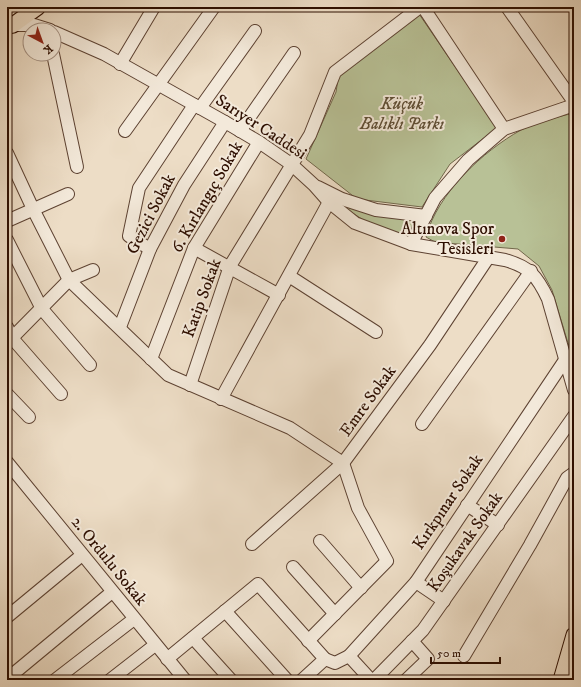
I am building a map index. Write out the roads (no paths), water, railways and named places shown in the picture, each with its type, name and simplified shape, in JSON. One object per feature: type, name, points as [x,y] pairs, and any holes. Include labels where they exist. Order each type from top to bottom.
[{"type":"main road","points":[[10,25],[38,7]]},
{"type":"main road","points":[[561,680],[574,635]]},
{"type":"street","points":[[120,64],[154,7]]},
{"type":"street","points":[[125,131],[214,7]]},
{"type":"street","points":[[422,7],[504,128]]},
{"type":"street","name":"Katip Sokak","points":[[190,385],[230,266],[310,135],[335,72],[422,7]]},
{"type":"street","points":[[507,7],[574,102]]},
{"type":"street","name":"Sarıyer Caddesi","points":[[10,25],[22,25]]},
{"type":"street","points":[[150,249],[129,236],[138,188],[255,31]]},
{"type":"street","name":"Sarıyer Caddesi","points":[[62,35],[104,54],[259,142],[292,164],[314,184],[329,202],[355,223],[411,244],[519,264],[531,271]]},
{"type":"street","points":[[240,131],[294,54]]},
{"type":"street","points":[[55,62],[76,167]]},
{"type":"street","points":[[411,244],[435,198],[468,160],[504,128],[574,105]]},
{"type":"street","name":"Gezici Sokak","points":[[120,328],[150,249],[184,185],[225,122]]},
{"type":"street","name":"6. Kırlangıç Sokak","points":[[151,359],[194,248],[259,142]]},
{"type":"street","points":[[7,153],[33,210],[69,280],[168,375],[290,428],[343,463],[358,508],[387,561],[308,641]]},
{"type":"street","points":[[314,184],[342,198],[376,210],[426,216]]},
{"type":"street","points":[[7,221],[68,194]]},
{"type":"street","points":[[221,399],[329,202]]},
{"type":"street","points":[[7,240],[42,309],[90,365]]},
{"type":"street","points":[[194,248],[230,266],[279,295]]},
{"type":"street","name":"Emre Sokak","points":[[252,544],[343,463],[430,345],[488,258]]},
{"type":"street","points":[[62,394],[9,336],[42,309],[69,280],[93,270]]},
{"type":"street","points":[[422,424],[531,271],[541,285],[548,299],[574,390]]},
{"type":"street","points":[[289,276],[376,332]]},
{"type":"street","name":"Kırkpınar Sokak","points":[[349,656],[416,582],[566,360]]},
{"type":"street","points":[[7,394],[29,417]]},
{"type":"street","name":"Koşukavak Sokak","points":[[372,680],[424,630],[574,416]]},
{"type":"street","name":"2. Ordulu Sokak","points":[[7,462],[82,556],[185,680]]},
{"type":"street","points":[[464,656],[530,545],[567,478],[574,473]]},
{"type":"street","points":[[467,505],[498,525]]},
{"type":"street","points":[[320,541],[361,588]]},
{"type":"street","points":[[7,617],[82,556]]},
{"type":"street","points":[[293,567],[335,614]]},
{"type":"street","points":[[416,582],[444,601]]},
{"type":"street","points":[[167,659],[258,584],[325,659],[335,663],[349,656],[372,680]]},
{"type":"street","points":[[7,679],[112,592]]},
{"type":"street","points":[[225,611],[287,680]]},
{"type":"street","points":[[54,680],[134,619]]},
{"type":"street","points":[[193,638],[231,680]]},
{"type":"street","points":[[406,680],[428,659],[412,641]]},
{"type":"street","points":[[110,680],[155,645]]},
{"type":"street","points":[[302,680],[325,659]]},
{"type":"place","name":"Altınova Spor Tesisleri","points":[[502,239]]},
{"type":"park label","name":"Küçük Balıklı Parkı","points":[[402,114]]}]
